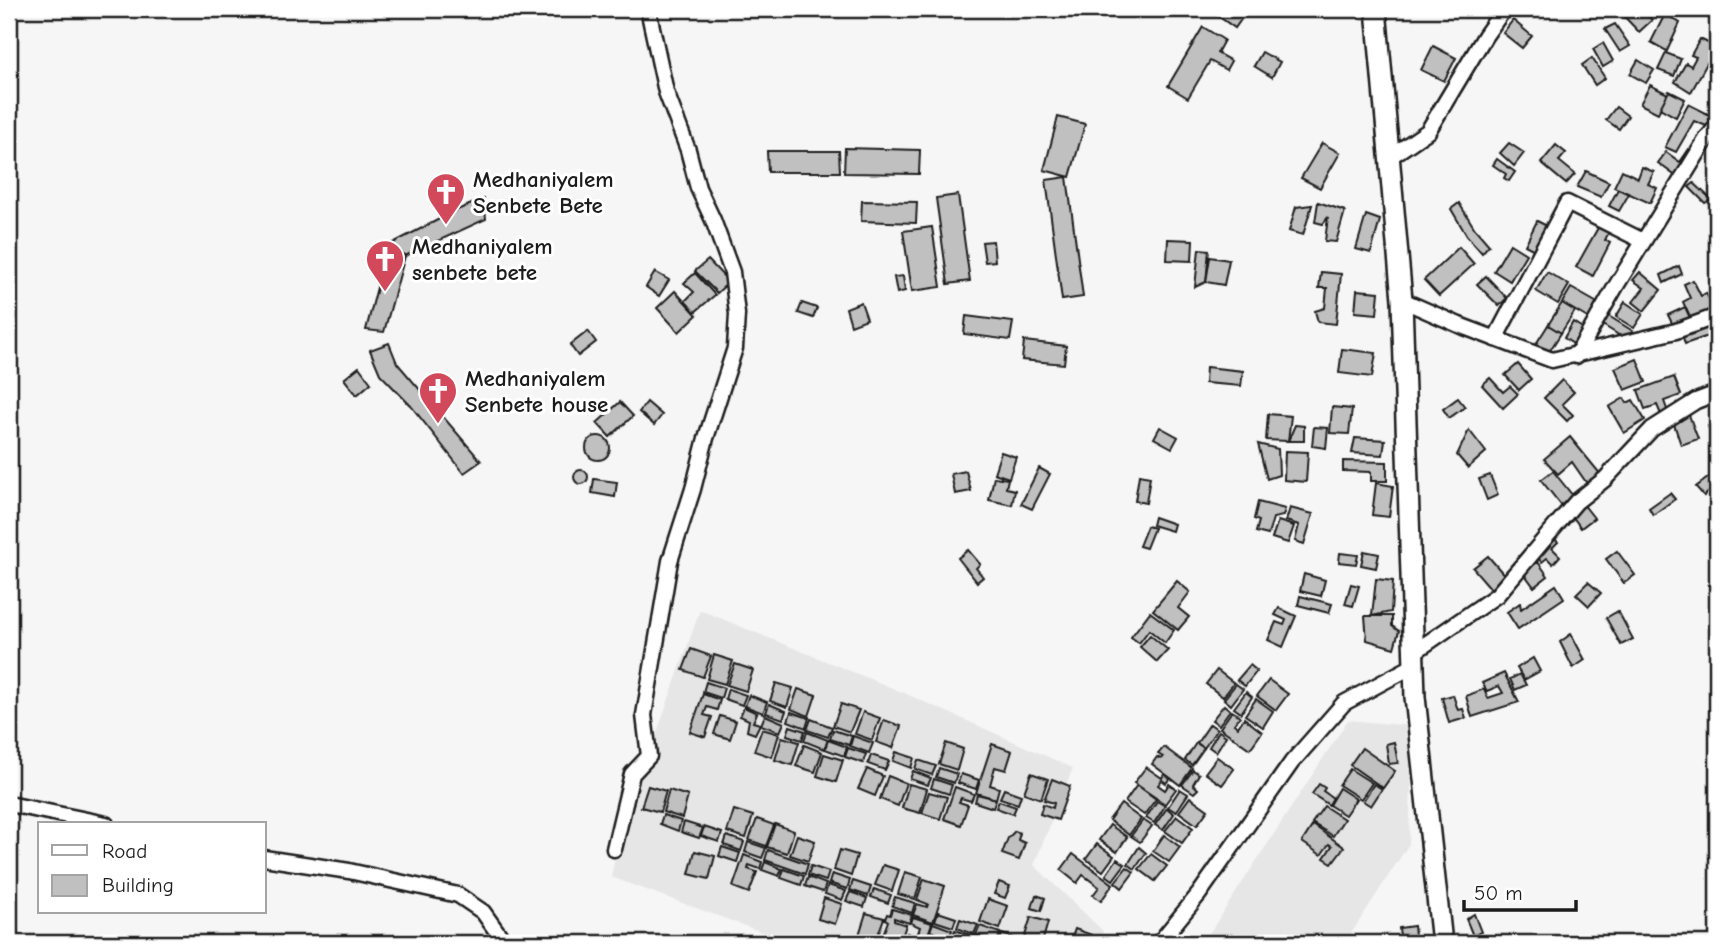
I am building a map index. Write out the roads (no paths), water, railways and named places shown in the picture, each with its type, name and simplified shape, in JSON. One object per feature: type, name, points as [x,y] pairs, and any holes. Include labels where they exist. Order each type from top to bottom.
[{"type":"street","points":[[614,849],[632,774],[649,756],[643,715],[670,561],[693,489],[705,438],[735,348],[737,314],[732,272],[698,188],[688,150],[666,92],[648,9]]},
{"type":"street","points":[[1376,9],[1402,300],[1413,659],[1442,943]]},
{"type":"street","points":[[1390,157],[1428,131],[1504,9]]},
{"type":"street","points":[[1576,356],[1643,241],[1717,126]]},
{"type":"street","points":[[1496,339],[1567,203],[1643,241]]},
{"type":"street","points":[[1402,300],[1552,360],[1676,331],[1717,316]]},
{"type":"street","points":[[1159,943],[1199,894],[1292,762],[1344,702],[1413,659],[1497,594],[1576,502],[1605,479],[1652,429],[1696,401],[1717,393]]},
{"type":"street","points":[[9,804],[96,822]]},
{"type":"street","points":[[266,858],[349,871],[458,895],[483,912],[505,943]]},
{"type":"place","name":"Medhaniyalem Senbete Bete","points":[[446,226]]},
{"type":"place","name":"Medhaniyalem senbete bete","points":[[385,293]]},
{"type":"place","name":"Medhaniyalem Senbete house","points":[[438,425]]}]
